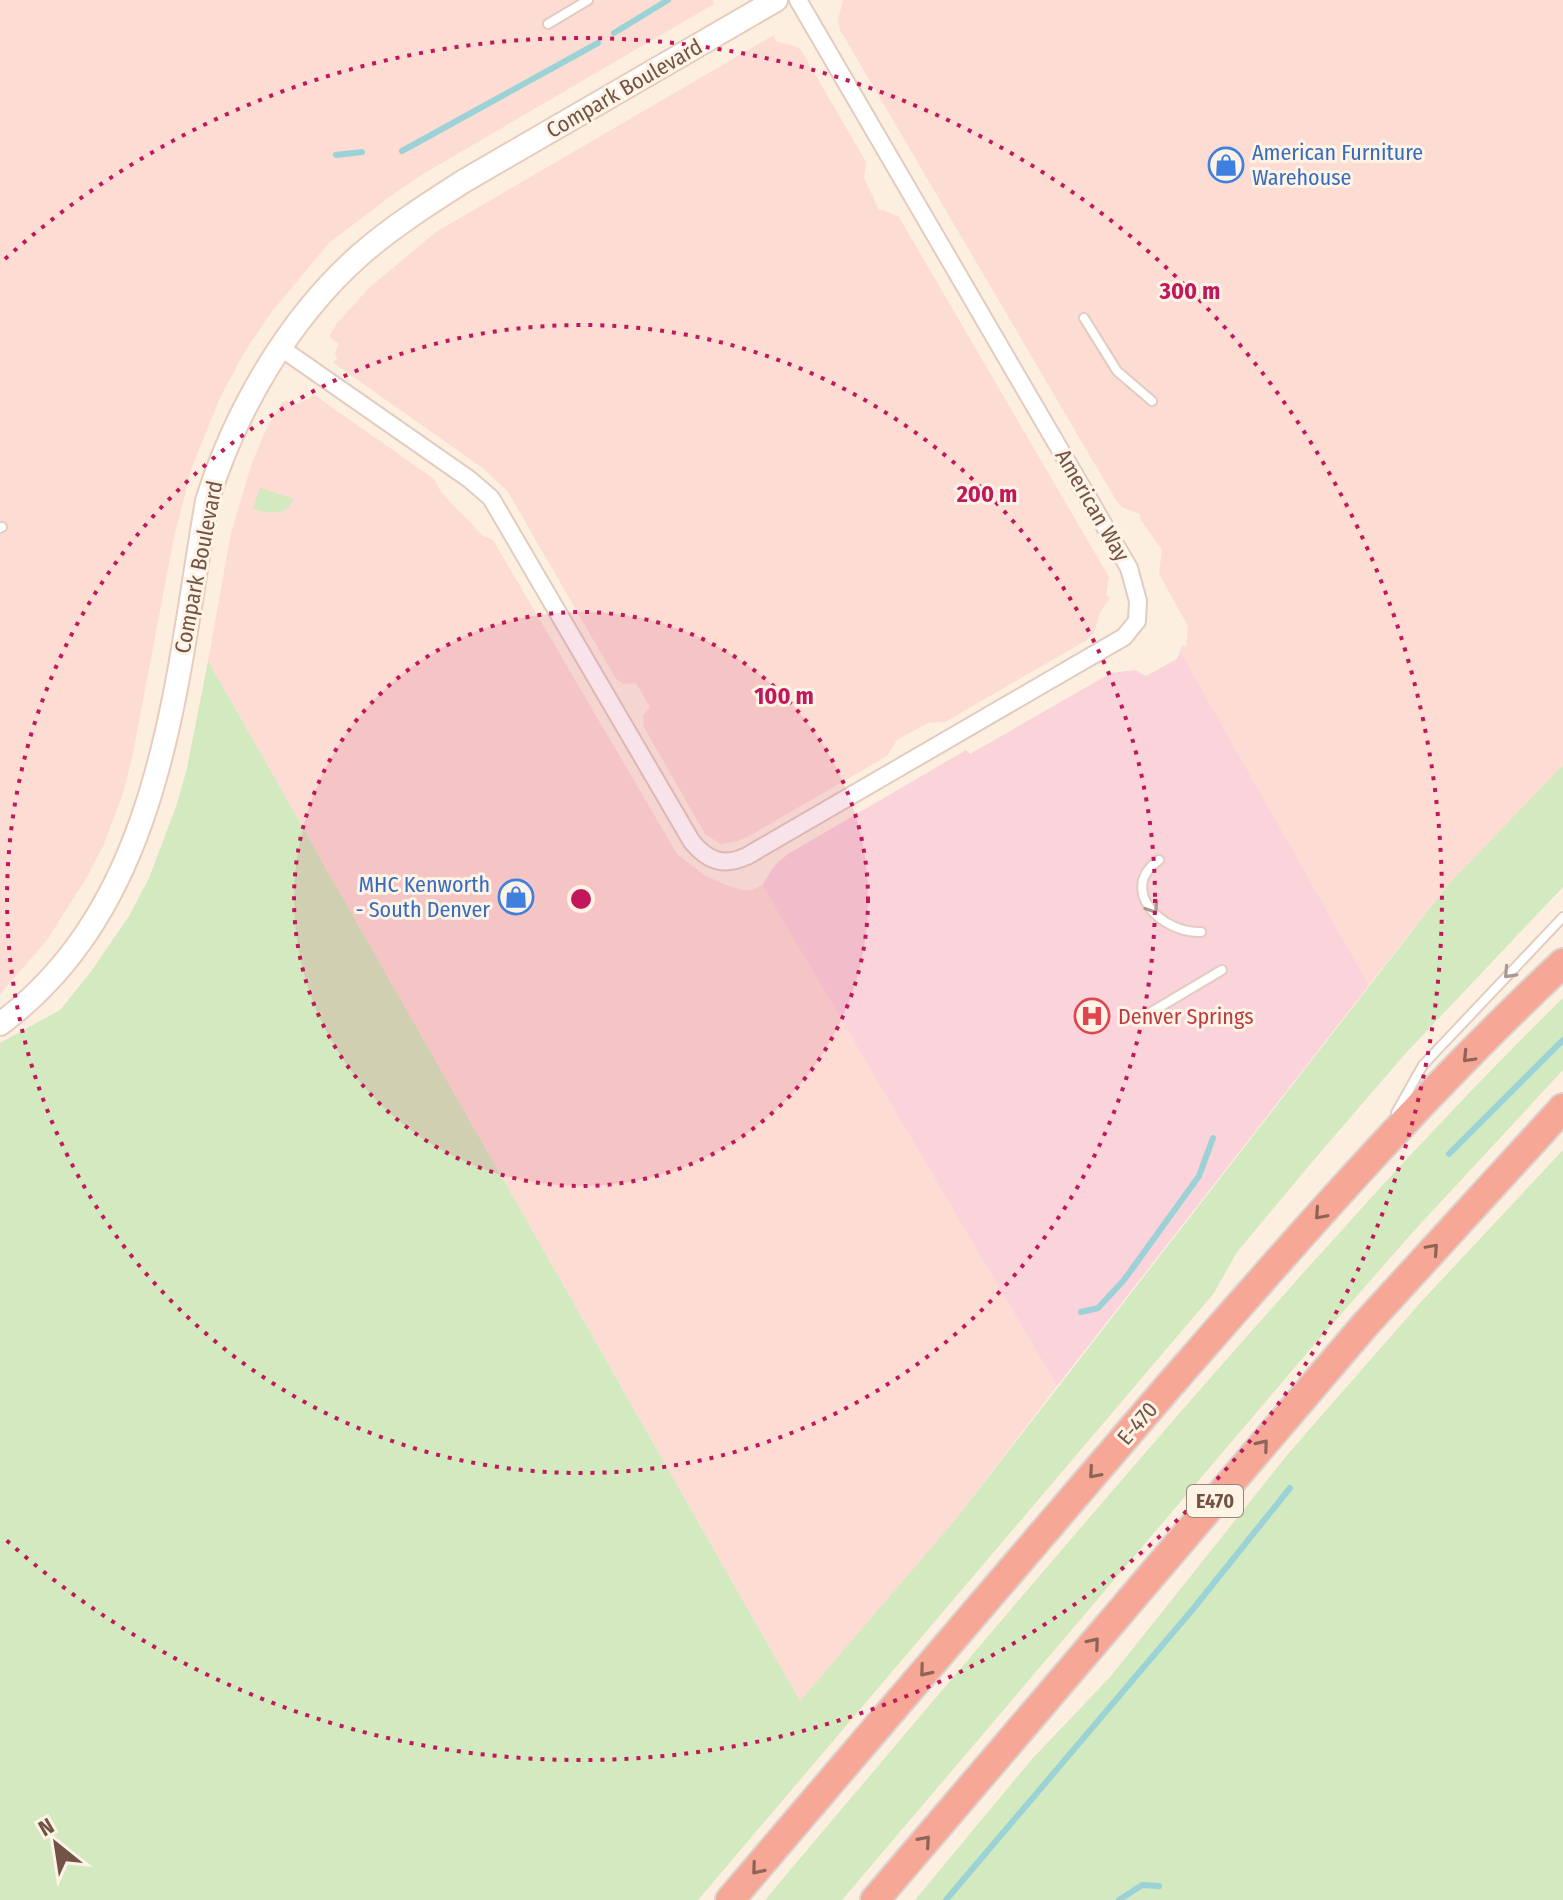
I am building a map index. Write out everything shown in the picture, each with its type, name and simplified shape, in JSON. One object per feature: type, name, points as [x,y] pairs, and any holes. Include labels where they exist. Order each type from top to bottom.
[{"type":"highway","name":"E-470","points":[[730,1900],[1135,1425],[1373,1157],[1563,963]]},
{"type":"highway","name":"E470","points":[[875,1900],[1364,1326],[1560,1113]]},
{"type":"street","name":"Compark Boulevard","points":[[0,1024],[31,998],[72,952],[104,903],[131,850],[152,793],[166,738],[207,501],[232,435],[299,322],[332,282],[372,244],[413,213],[776,0]]},
{"type":"street","name":"American Way","points":[[281,348],[469,479],[491,498],[692,842],[709,859],[718,862],[747,856],[1124,637],[1137,621],[1138,601],[1132,574],[798,0]]},
{"type":"lane","points":[[548,24],[588,0]]},
{"type":"lane","points":[[1084,318],[1117,371],[1152,401]]},
{"type":"lane","points":[[1159,860],[1149,866],[1143,880],[1152,911],[1163,922],[1179,930],[1201,932]]},
{"type":"lane","points":[[1373,1157],[1423,1065],[1563,917]]},
{"type":"lane","points":[[1143,1017],[1222,970]]},
{"type":"shaded area","points":[[0,0],[713,0],[714,4],[392,195],[329,243],[270,314],[245,351],[220,398],[192,467],[174,537],[133,753],[124,790],[104,844],[47,940],[0,994]]},
{"type":"shaded area","points":[[843,0],[1563,0],[1563,765],[1447,886],[1369,985],[1180,651],[1182,645],[1186,647],[1188,626],[1159,574],[1162,550],[1140,519],[1140,514],[1117,502],[840,30],[838,20]]},
{"type":"shaded area","points":[[774,35],[775,41],[801,50],[866,162],[864,178],[879,210],[899,217],[1109,577],[1106,595],[1110,598],[1100,612],[1094,633],[1087,640],[945,722],[928,723],[897,740],[887,756],[749,836],[721,844],[705,834],[644,727],[643,716],[650,707],[636,683],[624,684],[616,679],[508,492],[484,469],[335,364],[333,361],[337,360],[335,353],[339,344],[329,337],[336,324],[370,287],[436,232]]},
{"type":"shaded area","points":[[313,394],[434,479],[441,492],[482,535],[493,540],[677,854],[704,875],[726,885],[753,890],[762,885],[1057,1386],[955,1520],[800,1701],[208,661],[231,533],[251,466],[281,404],[286,400],[293,405]]},
{"type":"shaded area","name":"Denver Springs","points":[[1180,651],[1369,985],[1057,1386],[762,885],[775,865],[788,854],[966,750],[970,754],[1111,673],[1135,670],[1146,676],[1177,659]]},
{"type":"green space","points":[[260,488],[294,499],[282,511],[253,509]]},
{"type":"green space","points":[[208,661],[800,1701],[955,1520],[1447,886],[1563,765],[1563,887],[1405,1054],[1312,1162],[1237,1252],[1214,1293],[698,1900],[0,1900],[0,1043],[60,1010],[129,916],[149,878],[177,804]]},
{"type":"green space","points":[[1563,998],[1563,1070],[1412,1233],[1307,1353],[842,1900],[765,1900],[1242,1342],[1422,1143]]},
{"type":"green space","points":[[1563,1150],[1563,1900],[915,1900],[1032,1759],[1111,1676],[1288,1454],[1420,1303]]},
{"type":"waterway","points":[[614,33],[668,0]]},
{"type":"waterway","points":[[402,151],[598,43]]},
{"type":"waterway","points":[[336,155],[362,152]]},
{"type":"waterway","points":[[1449,1154],[1563,1040]]},
{"type":"waterway","points":[[1081,1312],[1098,1308],[1124,1280],[1199,1176],[1213,1138]]},
{"type":"waterway","points":[[946,1900],[1193,1609],[1290,1488]]},
{"type":"waterway","points":[[1119,1900],[1142,1885],[1159,1886]]},
{"type":"place","name":"American Furniture Warehouse","points":[[1226,165]]},
{"type":"place","name":"MHC Kenworth - South Denver","points":[[516,897]]},
{"type":"place","name":"Denver Springs","points":[[1092,1016]]}]
